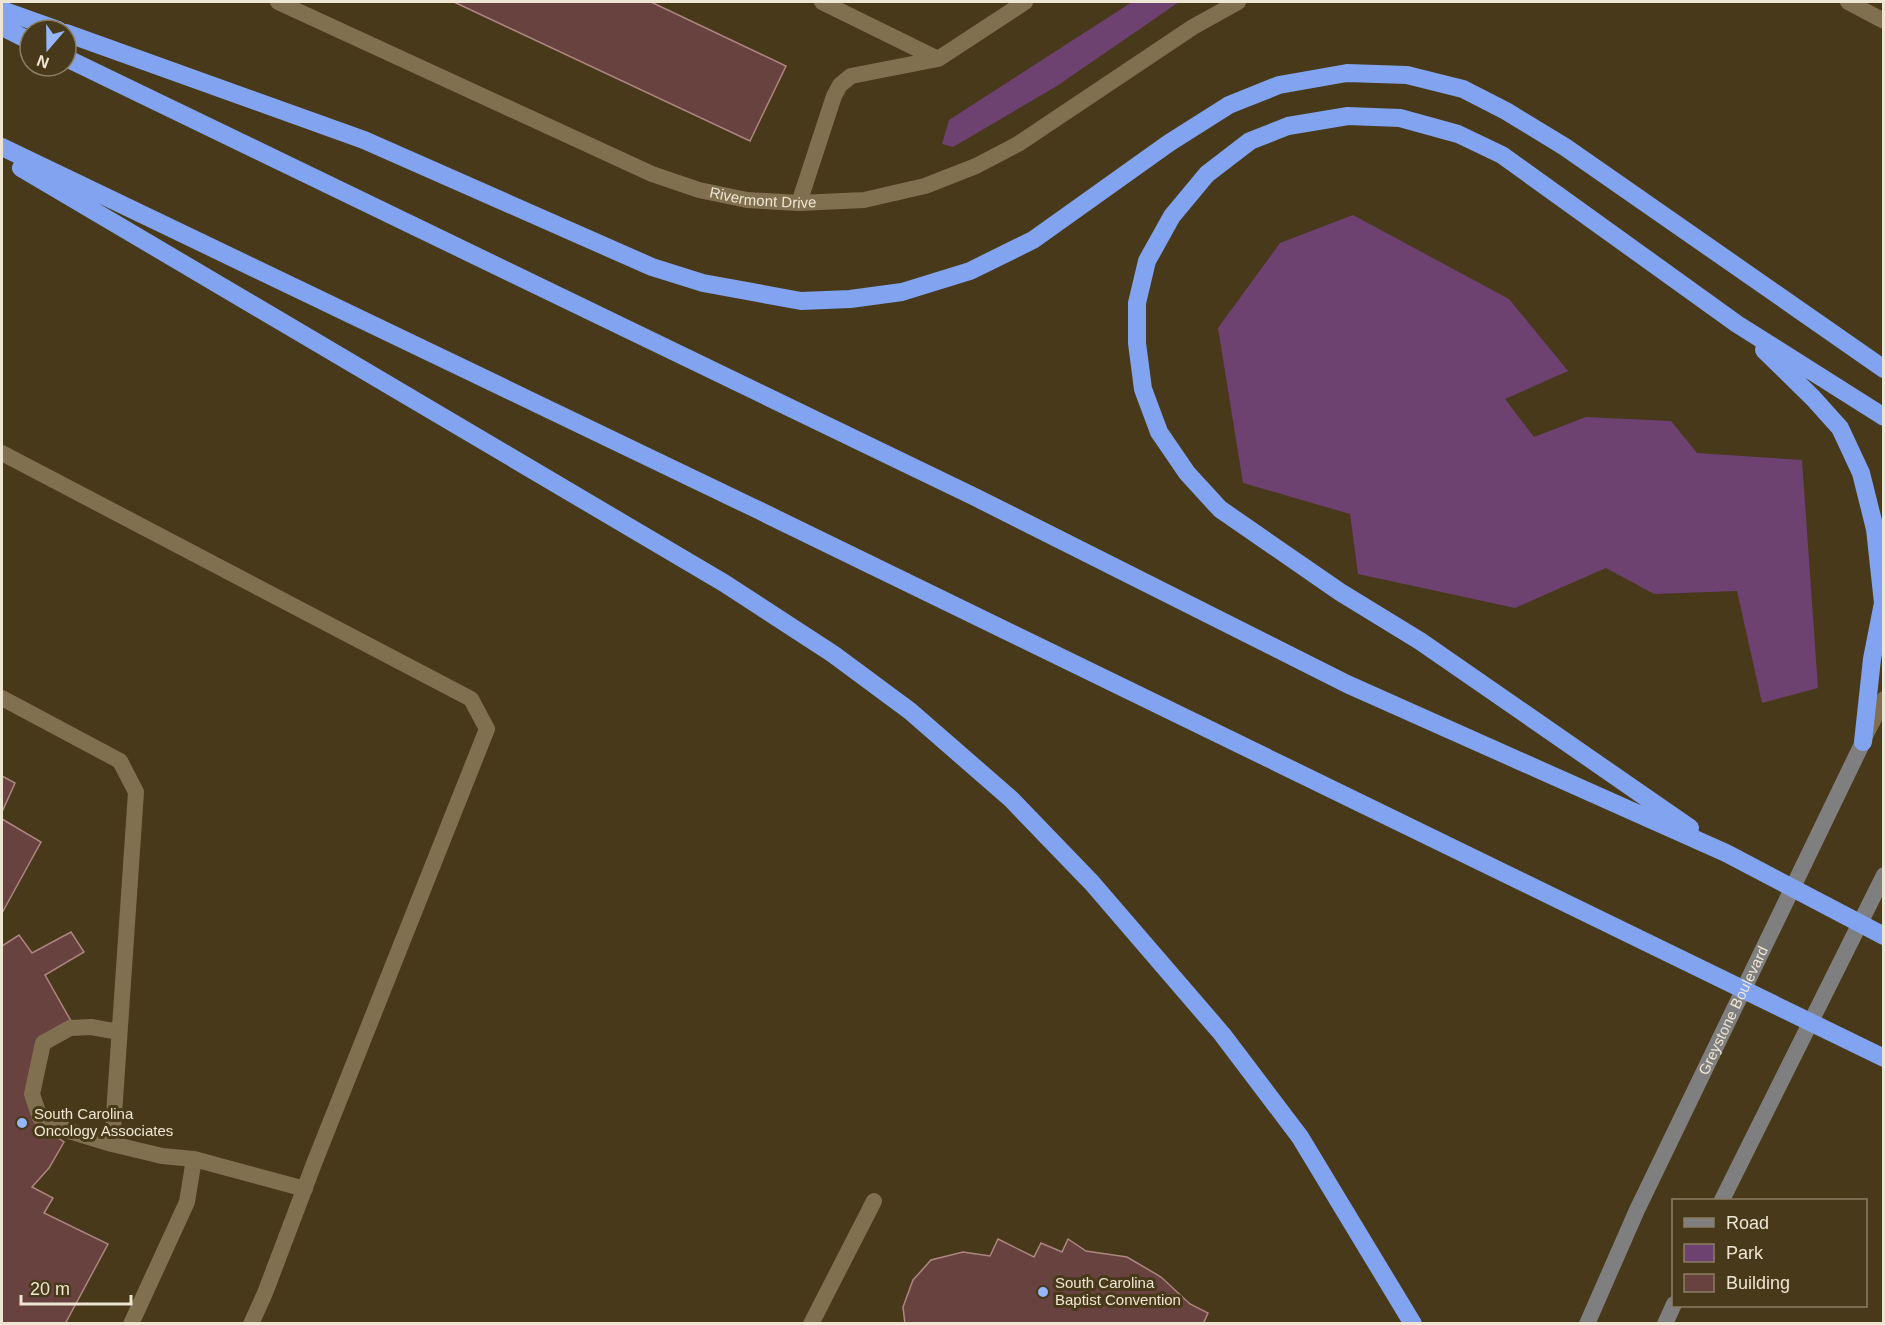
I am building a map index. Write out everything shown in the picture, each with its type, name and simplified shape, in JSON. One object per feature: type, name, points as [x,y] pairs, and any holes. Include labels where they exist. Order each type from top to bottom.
[{"type":"highway","points":[[2,10],[24,18]]},
{"type":"highway","points":[[2,27],[18,35]]},
{"type":"highway","points":[[78,37],[364,140],[652,267],[703,283],[801,301],[850,299],[902,292],[970,271],[1033,240],[1169,143],[1229,105],[1279,85],[1347,73],[1407,75],[1463,89],[1506,111],[1565,147],[1884,369]]},
{"type":"highway","points":[[78,64],[977,498],[1347,684],[1726,853],[1884,936]]},
{"type":"highway","points":[[1726,853],[1420,641],[1340,592],[1220,509],[1187,473],[1159,432],[1143,388],[1137,343],[1137,303],[1147,261],[1172,216],[1207,174],[1250,141],[1288,126],[1348,116],[1400,118],[1458,134],[1502,155],[1737,324],[1884,417]]},
{"type":"highway","points":[[2,147],[773,518],[1884,1058]]},
{"type":"highway","points":[[2,157],[724,583],[833,654],[910,711],[1011,799],[1084,875],[1222,1034],[1300,1137],[1413,1323]]},
{"type":"highway","points":[[1737,324],[1814,398],[1840,428],[1861,473],[1875,529],[1882,603],[1872,659],[1863,742]]},
{"type":"main road","name":"Greystone Boulevard","points":[[1587,1323],[1637,1210],[1863,742]]},
{"type":"main road","points":[[1722,1199],[1884,875]]},
{"type":"main road","points":[[1665,1323],[1673,1307]]},
{"type":"street","name":"Rivermont Drive","points":[[278,2],[652,174],[699,190],[747,200],[799,203],[864,200],[925,186],[976,166],[1018,144],[1193,27],[1238,2]]},
{"type":"street","points":[[822,2],[938,58]]},
{"type":"street","points":[[799,203],[834,96],[840,86],[851,76],[938,58],[1025,2]]},
{"type":"street","points":[[1848,2],[1884,21]]},
{"type":"street","points":[[2,453],[471,699],[487,729],[265,1293],[250,1323]]},
{"type":"street","points":[[2,698],[120,761],[136,792],[112,1144]]},
{"type":"street","name":"Greystone Boulevard","points":[[1863,742],[1884,699]]},
{"type":"street","points":[[119,1032],[70,1028],[43,1043],[32,1094],[40,1118],[69,1131],[112,1144],[162,1156],[194,1159],[305,1189]]},
{"type":"street","points":[[131,1323],[187,1202],[194,1159]]},
{"type":"street","points":[[811,1323],[874,1202]]},
{"type":"green space","points":[[1132,2],[1179,2],[1057,86],[953,147],[942,144],[949,120]]},
{"type":"green space","points":[[1353,215],[1509,299],[1568,371],[1505,399],[1534,437],[1586,417],[1671,421],[1697,453],[1802,460],[1818,688],[1762,703],[1737,591],[1654,594],[1606,568],[1515,608],[1358,574],[1350,514],[1243,483],[1218,328],[1280,243]]},
{"type":"building","points":[[454,2],[651,2],[786,66],[750,141]]},
{"type":"building","points":[[2,776],[15,783],[2,812]]},
{"type":"building","points":[[2,819],[41,842],[2,913]]},
{"type":"building","name":"South Carolina Oncology Associates","points":[[71,932],[84,952],[45,975],[71,1021],[30,1071],[44,1128],[64,1142],[49,1168],[32,1187],[53,1198],[44,1213],[108,1244],[65,1324],[2,1324],[2,946],[19,935],[32,953]]},
{"type":"building","name":"South Carolina Baptist Convention","points":[[998,1239],[1034,1257],[1041,1243],[1062,1252],[1068,1239],[1086,1251],[1127,1257],[1161,1277],[1190,1304],[1208,1313],[1203,1324],[905,1324],[903,1307],[913,1280],[931,1260],[963,1252],[990,1256]]},
{"type":"place","name":"South Carolina Oncology Associates","points":[[22,1123]]},
{"type":"place","name":"South Carolina Baptist Convention","points":[[1043,1292]]}]
